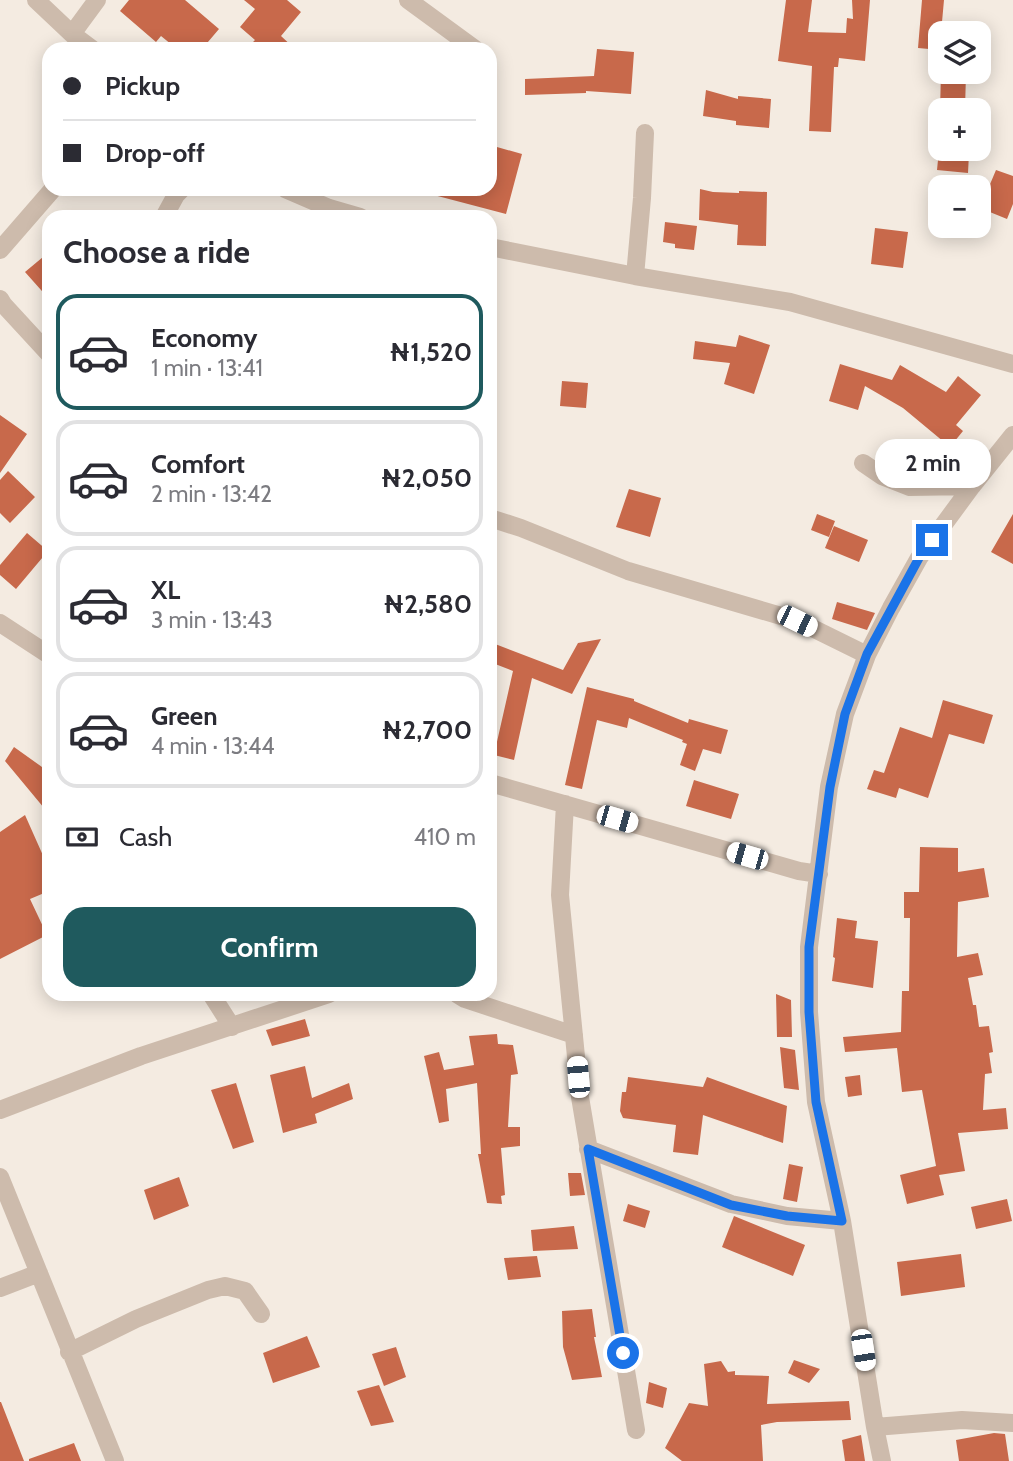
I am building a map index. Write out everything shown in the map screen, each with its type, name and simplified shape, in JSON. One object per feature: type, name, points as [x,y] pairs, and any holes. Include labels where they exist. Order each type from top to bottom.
[{"type":"street","points":[[36,0],[83,42]]},
{"type":"street","points":[[72,34],[97,0]]},
{"type":"street","points":[[408,0],[465,42]]},
{"type":"street","points":[[635,276],[645,133]]},
{"type":"street","points":[[0,250],[47,196]]},
{"type":"street","points":[[301,196],[336,210]]},
{"type":"street","points":[[497,248],[635,276],[790,302],[1013,364]]},
{"type":"street","points":[[0,299],[42,346]]},
{"type":"street","points":[[882,1461],[842,1221],[816,1102],[809,1012],[809,947],[830,787],[845,714],[867,654],[919,558],[1013,435]]},
{"type":"street","points":[[863,463],[882,476],[910,487],[972,486]]},
{"type":"street","points":[[497,520],[628,571],[797,621],[867,654]]},
{"type":"street","points":[[0,623],[42,650]]},
{"type":"street","points":[[497,785],[799,871],[819,874]]},
{"type":"street","points":[[565,804],[560,895],[580,1097],[636,1430]]},
{"type":"street","points":[[215,1001],[232,1027]]},
{"type":"street","points":[[0,1110],[141,1056],[308,1001]]},
{"type":"street","points":[[471,1001],[574,1035]]},
{"type":"street","points":[[588,1149],[731,1205],[787,1216],[842,1221]]},
{"type":"street","points":[[0,1177],[115,1461]]},
{"type":"street","points":[[0,1288],[39,1273]]},
{"type":"street","points":[[69,1352],[136,1319],[208,1290],[225,1286],[245,1291],[261,1314]]},
{"type":"street","points":[[875,1427],[962,1420],[1013,1423]]},
{"type":"building","points":[[129,0],[185,0],[219,29],[208,42],[168,42],[161,36],[156,42],[120,11]]},
{"type":"building","points":[[244,0],[287,0],[301,12],[281,36],[287,42],[253,42],[255,40],[240,27],[255,9]]},
{"type":"building","points":[[786,0],[812,0],[808,32],[846,33],[847,18],[853,19],[852,0],[870,0],[865,61],[839,58],[838,67],[834,67],[831,132],[809,131],[812,66],[778,61]]},
{"type":"building","points":[[922,0],[944,0],[942,21],[928,21],[928,49],[918,48]]},
{"type":"building","points":[[597,49],[634,52],[631,94],[586,91],[525,95],[525,79],[594,76]]},
{"type":"building","points":[[941,84],[966,84],[965,98],[940,98]]},
{"type":"building","points":[[706,90],[738,99],[738,96],[771,99],[769,128],[736,125],[736,121],[703,116]]},
{"type":"building","points":[[497,147],[522,154],[506,214],[438,196],[497,196]]},
{"type":"building","points":[[938,161],[969,161],[968,173],[937,170]]},
{"type":"building","points":[[996,170],[1013,176],[1013,204],[1007,219],[991,212],[991,182]]},
{"type":"building","points":[[700,189],[713,192],[767,192],[766,246],[737,245],[738,225],[699,220]]},
{"type":"building","points":[[665,222],[697,226],[694,250],[675,248],[675,244],[663,242]]},
{"type":"building","points":[[875,228],[908,232],[903,268],[871,264]]},
{"type":"building","points":[[42,258],[42,291],[25,272]]},
{"type":"building","points":[[739,335],[770,345],[754,394],[724,384],[730,363],[693,359],[695,341],[736,347]]},
{"type":"building","points":[[840,364],[892,380],[900,365],[946,392],[958,376],[981,395],[956,425],[963,431],[950,447],[903,408],[865,386],[858,410],[829,401]]},
{"type":"building","points":[[562,381],[588,383],[586,408],[560,406]]},
{"type":"building","points":[[0,415],[27,434],[0,473]]},
{"type":"building","points":[[8,471],[35,497],[10,523],[0,513],[0,480]]},
{"type":"building","points":[[629,489],[661,498],[650,537],[616,527]]},
{"type":"building","points":[[817,514],[835,521],[829,537],[811,530]]},
{"type":"building","points":[[1013,514],[1013,564],[991,552]]},
{"type":"building","points":[[834,526],[868,540],[859,562],[825,548]]},
{"type":"building","points":[[27,533],[42,546],[42,558],[16,589],[0,575],[0,565]]},
{"type":"building","points":[[837,602],[875,613],[867,630],[832,619]]},
{"type":"building","points":[[601,639],[572,694],[532,678],[514,760],[497,756],[497,742],[513,671],[497,665],[497,645],[563,670],[578,643]]},
{"type":"building","points":[[587,687],[634,699],[688,723],[689,719],[728,730],[721,754],[703,749],[695,771],[680,765],[687,744],[682,742],[683,740],[629,718],[627,728],[597,720],[582,789],[565,785]]},
{"type":"building","points":[[943,700],[993,715],[984,744],[949,734],[928,798],[899,788],[896,798],[867,789],[874,770],[884,773],[900,727],[932,738]]},
{"type":"building","points":[[14,747],[42,767],[42,806],[5,761]]},
{"type":"building","points":[[694,780],[739,794],[731,819],[686,806]]},
{"type":"building","points":[[25,815],[42,853],[42,894],[30,899],[42,924],[42,938],[0,959],[0,832]]},
{"type":"building","points":[[920,847],[958,848],[958,872],[984,868],[989,897],[958,902],[957,957],[978,953],[983,975],[968,978],[979,1027],[989,1026],[993,1052],[989,1053],[992,1073],[985,1074],[983,1110],[1006,1108],[1008,1129],[958,1133],[965,1171],[939,1175],[944,1195],[907,1204],[900,1175],[936,1166],[922,1090],[902,1092],[897,1048],[845,1052],[843,1037],[901,1032],[902,991],[909,991],[910,918],[904,918],[904,892],[919,892]]},
{"type":"building","points":[[837,918],[857,921],[855,938],[878,941],[873,988],[832,981]]},
{"type":"building","points":[[776,994],[791,1000],[792,1037],[777,1037]]},
{"type":"building","points":[[305,1019],[310,1036],[272,1046],[266,1030]]},
{"type":"building","points":[[497,1034],[498,1044],[513,1045],[518,1074],[511,1075],[508,1127],[520,1127],[520,1146],[501,1148],[505,1195],[501,1196],[502,1204],[487,1203],[478,1154],[481,1154],[477,1083],[446,1089],[449,1121],[439,1123],[424,1056],[439,1052],[444,1070],[474,1065],[469,1036]]},
{"type":"building","points":[[780,1047],[795,1050],[799,1090],[784,1088]]},
{"type":"building","points":[[305,1066],[312,1098],[349,1083],[353,1099],[315,1114],[317,1123],[283,1133],[270,1075]]},
{"type":"building","points":[[860,1075],[862,1095],[848,1097],[845,1077]]},
{"type":"building","points":[[628,1077],[703,1087],[707,1077],[787,1106],[783,1143],[703,1115],[698,1155],[673,1152],[676,1125],[623,1118],[620,1111],[622,1092],[626,1092]]},
{"type":"building","points":[[236,1083],[254,1142],[233,1149],[211,1090]]},
{"type":"building","points":[[789,1164],[803,1167],[797,1202],[783,1199]]},
{"type":"building","points":[[568,1173],[581,1173],[585,1195],[570,1196]]},
{"type":"building","points":[[179,1177],[189,1206],[154,1220],[144,1190]]},
{"type":"building","points":[[1007,1199],[1012,1221],[976,1229],[971,1207]]},
{"type":"building","points":[[628,1204],[650,1211],[645,1228],[623,1221]]},
{"type":"building","points":[[734,1216],[805,1245],[793,1276],[722,1247]]},
{"type":"building","points":[[574,1226],[578,1249],[533,1251],[531,1230]]},
{"type":"building","points":[[961,1254],[965,1287],[901,1296],[897,1262]]},
{"type":"building","points":[[537,1256],[541,1277],[508,1280],[504,1258]]},
{"type":"building","points":[[592,1309],[602,1377],[572,1380],[563,1347],[562,1311]]},
{"type":"building","points":[[307,1336],[320,1367],[273,1383],[263,1353]]},
{"type":"building","points":[[396,1347],[406,1377],[384,1386],[372,1354]]},
{"type":"building","points":[[794,1360],[820,1369],[809,1383],[788,1373]]},
{"type":"building","points":[[721,1361],[728,1372],[735,1371],[735,1375],[769,1376],[767,1404],[849,1401],[851,1420],[777,1422],[761,1425],[763,1461],[682,1461],[665,1448],[689,1403],[708,1406],[704,1364]]},
{"type":"building","points":[[649,1382],[667,1388],[663,1408],[646,1403]]},
{"type":"building","points":[[379,1385],[394,1422],[371,1426],[357,1391]]},
{"type":"building","points":[[1,1402],[24,1461],[0,1461]]},
{"type":"building","points":[[994,1433],[1005,1434],[1009,1461],[959,1461],[956,1440]]},
{"type":"building","points":[[861,1435],[865,1461],[845,1461],[842,1440]]},
{"type":"building","points":[[74,1443],[81,1461],[29,1461],[29,1459]]},
{"type":"route","points":[[623,1353],[588,1149],[731,1205],[787,1216],[842,1221],[816,1102],[809,1012],[809,947],[830,787],[845,714],[867,654],[919,558],[932,540]]}]
